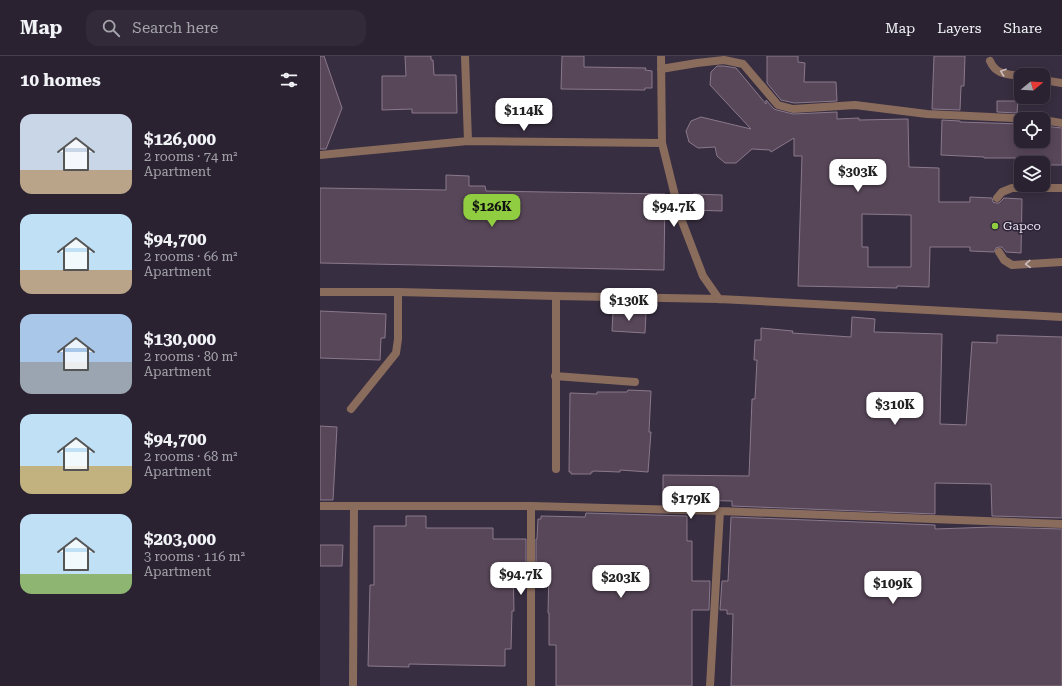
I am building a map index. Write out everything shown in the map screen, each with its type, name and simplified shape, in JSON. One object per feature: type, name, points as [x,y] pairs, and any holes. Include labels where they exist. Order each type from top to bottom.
[{"type":"street","points":[[465,56],[468,141]]},
{"type":"street","points":[[660,56],[662,143],[680,216],[703,276],[719,299]]},
{"type":"street","points":[[661,69],[724,60],[743,64],[778,105],[793,109],[855,105],[927,114],[1014,118]]},
{"type":"street","points":[[990,61],[992,67],[1000,73],[1014,75]]},
{"type":"street","points":[[1050,81],[1062,83]]},
{"type":"street","points":[[1050,121],[1062,123]]},
{"type":"street","points":[[320,155],[468,141],[662,143]]},
{"type":"street","points":[[997,198],[1002,192],[1012,188],[1062,188]]},
{"type":"street","points":[[999,252],[1004,260],[1012,265],[1062,262]]},
{"type":"street","points":[[320,292],[398,292],[719,299],[1062,317]]},
{"type":"street","points":[[351,409],[396,353],[398,339],[398,292]]},
{"type":"street","points":[[556,296],[556,469]]},
{"type":"street","points":[[555,376],[635,382]]},
{"type":"street","points":[[320,506],[531,506],[720,511],[1062,524]]},
{"type":"street","points":[[353,686],[354,506]]},
{"type":"street","points":[[531,506],[531,686]]},
{"type":"street","points":[[710,686],[720,511]]},
{"type":"building","points":[[320,56],[324,56],[342,108],[326,149],[320,149]]},
{"type":"building","points":[[405,56],[431,56],[431,60],[433,60],[434,75],[456,75],[457,113],[412,113],[412,109],[382,110],[382,76],[406,76]]},
{"type":"building","points":[[562,56],[584,56],[584,67],[646,68],[645,70],[652,71],[652,88],[645,88],[645,90],[561,89]]},
{"type":"building","points":[[767,56],[798,56],[798,62],[805,63],[804,82],[836,82],[837,101],[794,103],[781,100],[767,83]]},
{"type":"building","points":[[934,56],[965,56],[964,86],[961,86],[960,110],[932,109]]},
{"type":"building","points":[[717,66],[736,68],[766,104],[766,100],[774,109],[793,114],[837,112],[837,119],[908,119],[909,167],[939,168],[939,202],[970,202],[970,197],[992,198],[993,202],[996,203],[999,203],[1004,198],[1022,199],[1021,253],[1006,252],[1002,247],[996,248],[994,252],[970,251],[970,247],[930,247],[929,287],[897,286],[897,288],[798,286],[802,156],[794,156],[794,138],[771,152],[770,150],[752,149],[736,163],[725,163],[717,156],[715,147],[698,148],[689,142],[686,131],[691,121],[701,117],[751,129],[710,85],[711,72]],"holes":[[[862,214],[911,215],[911,267],[868,267],[868,247],[862,247]]]},
{"type":"building","points":[[997,101],[1014,101],[1014,104],[1018,104],[1017,112],[997,112]]},
{"type":"building","points":[[942,120],[1014,124],[1014,148],[1050,148],[1050,127],[1062,128],[1062,165],[1050,165],[1050,156],[984,158],[941,155]]},
{"type":"building","points":[[446,175],[469,176],[469,186],[485,186],[486,191],[665,194],[664,270],[320,263],[320,188],[446,190]]},
{"type":"building","points":[[693,194],[722,195],[722,211],[693,210]]},
{"type":"building","points":[[320,311],[386,314],[385,338],[381,338],[380,360],[320,358]]},
{"type":"building","points":[[613,311],[646,313],[645,333],[612,331]]},
{"type":"building","points":[[852,317],[875,319],[874,332],[942,334],[940,424],[966,425],[972,342],[997,343],[997,335],[1062,337],[1062,518],[992,516],[991,484],[935,483],[935,514],[732,506],[732,501],[687,500],[687,505],[663,504],[663,475],[749,476],[752,399],[755,399],[757,360],[754,360],[755,340],[761,340],[761,328],[793,331],[792,333],[851,337]]},
{"type":"building","points":[[628,390],[651,391],[649,432],[651,432],[648,472],[620,470],[620,472],[593,471],[591,474],[571,474],[571,472],[569,472],[570,393],[597,394],[597,392],[627,392]]},
{"type":"building","points":[[320,426],[337,427],[333,500],[320,500]]},
{"type":"building","points":[[586,513],[687,516],[687,541],[692,541],[692,581],[710,581],[709,610],[692,610],[692,686],[556,686],[556,645],[549,645],[549,569],[536,569],[538,519],[541,519],[541,516],[585,517]]},
{"type":"building","points":[[406,516],[426,516],[426,528],[493,528],[493,539],[526,539],[526,568],[513,568],[514,611],[512,611],[511,649],[505,649],[505,666],[409,664],[409,667],[368,666],[370,585],[374,585],[374,526],[406,526]]},
{"type":"building","points":[[731,517],[935,525],[935,529],[992,527],[1062,529],[1062,686],[731,686],[733,614],[727,614],[727,610],[720,610],[722,581],[728,581]]},
{"type":"building","points":[[320,545],[343,545],[342,566],[320,566]]},
{"type":"place","name":"Gapco","points":[[995,226]]}]
